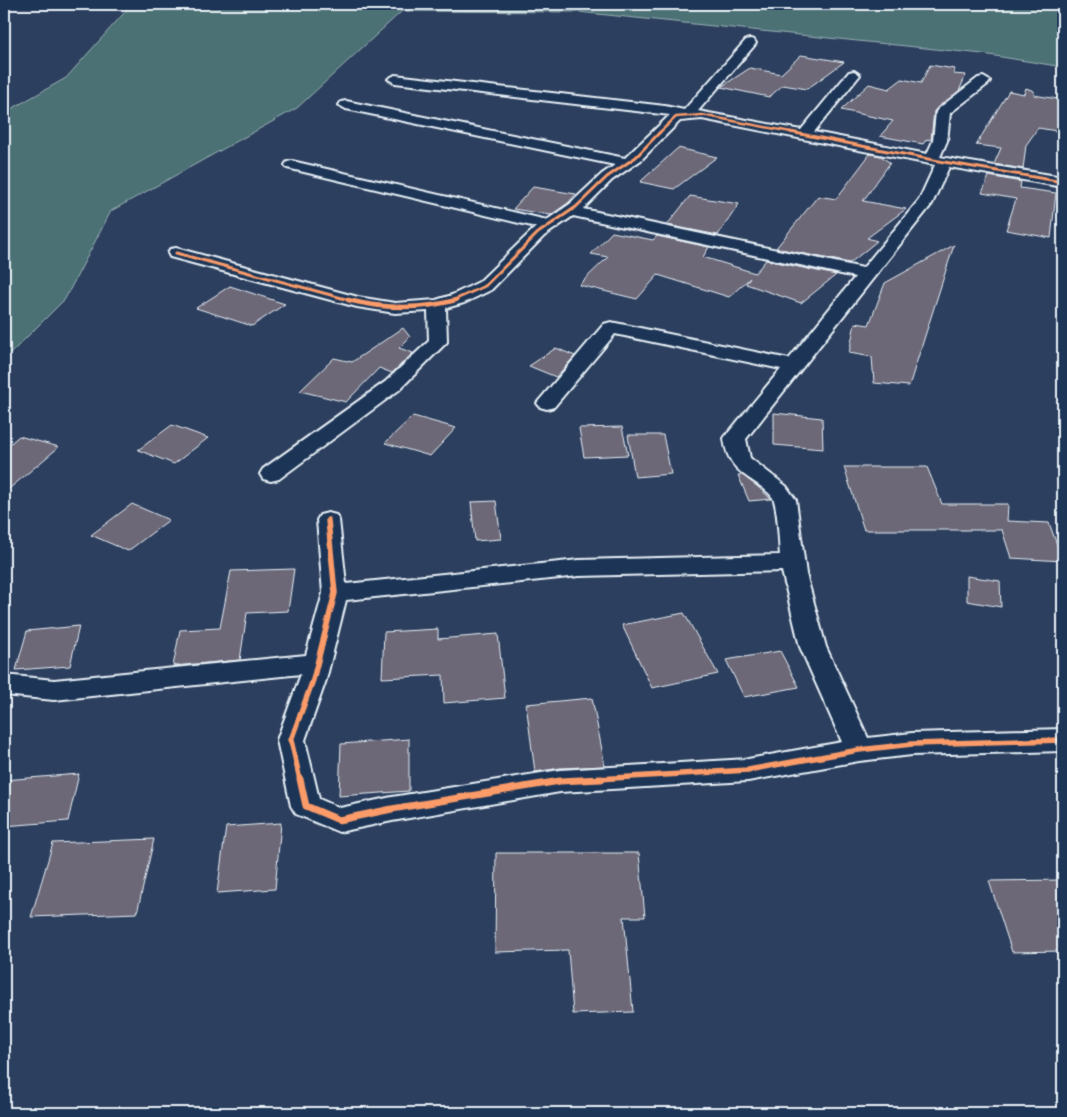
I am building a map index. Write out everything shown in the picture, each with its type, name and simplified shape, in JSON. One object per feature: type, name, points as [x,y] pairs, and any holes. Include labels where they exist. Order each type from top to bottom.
[{"type":"street","points":[[687,115],[750,43]]},
{"type":"street","points":[[804,135],[854,75]]},
{"type":"street","points":[[395,79],[665,110],[687,115]]},
{"type":"street","points":[[859,750],[813,647],[793,563],[785,500],[780,490],[739,460],[735,449],[735,438],[865,274],[926,201],[938,160],[943,112],[983,81]]},
{"type":"street","points":[[346,105],[628,162]]},
{"type":"street","points":[[176,253],[358,302],[395,308],[437,305],[458,299],[485,286],[538,233],[570,211],[607,177],[653,141],[668,123],[676,117],[687,115],[702,115],[1063,182]]},
{"type":"street","points":[[292,165],[549,225]]},
{"type":"street","points":[[1038,177],[1063,171]]},
{"type":"street","points":[[570,211],[865,274]]},
{"type":"street","points":[[271,474],[392,386],[438,342],[437,305]]},
{"type":"street","points":[[547,403],[611,328],[792,365]]},
{"type":"street","points":[[328,520],[335,593],[318,663],[291,740],[306,806],[339,820],[392,808],[560,781],[748,770],[859,750],[912,744],[1063,740]]},
{"type":"street","points":[[335,593],[579,568],[793,563]]},
{"type":"street","points":[[4,685],[54,690],[318,663]]},
{"type":"green space","points":[[132,4],[1063,4],[1063,67],[983,54],[578,12],[402,11],[297,108],[111,211],[65,299],[4,360],[4,113],[66,78]]},
{"type":"building","points":[[801,55],[844,62],[807,89],[783,85],[769,97],[721,87],[750,68],[781,74]]},
{"type":"building","points":[[930,65],[955,69],[953,74],[966,75],[959,91],[934,111],[931,140],[927,139],[923,144],[880,136],[893,121],[841,110],[869,84],[889,89],[902,79],[921,83]]},
{"type":"building","points":[[1026,88],[1034,91],[1034,95],[1063,100],[1063,132],[1038,128],[1026,145],[1023,169],[994,164],[1001,148],[976,145],[1009,91],[1024,94]]},
{"type":"building","points":[[678,148],[717,157],[674,189],[640,182]]},
{"type":"building","points":[[870,154],[881,156],[890,163],[863,201],[906,209],[867,238],[877,241],[850,263],[776,248],[818,196],[836,199]]},
{"type":"building","points":[[989,176],[1021,182],[1020,188],[1056,193],[1051,238],[1006,230],[1016,199],[982,193]]},
{"type":"building","points":[[533,187],[576,194],[568,203],[551,215],[513,209]]},
{"type":"building","points":[[690,196],[739,204],[718,235],[667,225]]},
{"type":"building","points":[[612,232],[653,240],[657,236],[709,247],[703,257],[755,273],[766,260],[836,275],[801,303],[746,284],[750,278],[729,297],[658,275],[637,299],[579,285],[608,257],[591,254]]},
{"type":"building","points":[[954,245],[909,386],[874,383],[872,357],[849,353],[855,323],[869,325],[885,283]]},
{"type":"building","points":[[230,286],[285,304],[252,326],[196,308]]},
{"type":"building","points":[[403,328],[410,337],[399,348],[413,353],[392,373],[379,368],[346,402],[300,391],[334,358],[352,362]]},
{"type":"building","points":[[556,348],[575,356],[556,377],[529,366]]},
{"type":"building","points":[[774,413],[822,418],[823,449],[774,445]]},
{"type":"building","points":[[413,416],[456,428],[430,456],[385,443]]},
{"type":"building","points":[[172,425],[208,438],[174,464],[138,450]]},
{"type":"building","points":[[622,427],[628,455],[584,457],[579,428]]},
{"type":"building","points":[[628,435],[663,435],[671,474],[635,477]]},
{"type":"building","points":[[19,436],[59,447],[4,493],[4,449]]},
{"type":"building","points":[[844,467],[927,467],[942,504],[1008,504],[1007,521],[1049,523],[1063,561],[1011,558],[1002,530],[864,530]]},
{"type":"building","points":[[738,475],[742,475],[771,499],[749,501]]},
{"type":"building","points":[[496,501],[501,539],[475,541],[471,502]]},
{"type":"building","points":[[132,504],[169,520],[128,551],[91,535]]},
{"type":"building","points":[[294,569],[288,611],[247,613],[240,660],[173,666],[180,630],[220,628],[231,571]]},
{"type":"building","points":[[967,576],[1000,581],[1001,607],[967,601]]},
{"type":"building","points":[[684,613],[718,674],[652,688],[622,625]]},
{"type":"building","points":[[79,626],[70,666],[16,670],[27,631]]},
{"type":"building","points":[[438,629],[438,639],[498,634],[505,698],[444,703],[443,675],[382,678],[384,632]]},
{"type":"building","points":[[780,651],[799,687],[744,697],[726,660]]},
{"type":"building","points":[[592,698],[605,766],[560,768],[535,772],[526,704]]},
{"type":"building","points":[[409,739],[409,791],[339,796],[341,744]]},
{"type":"building","points":[[79,774],[68,821],[4,826],[4,780]]},
{"type":"building","points":[[281,823],[275,889],[217,893],[226,827]]},
{"type":"building","points":[[154,839],[137,913],[31,917],[53,843]]},
{"type":"building","points":[[496,853],[639,853],[645,917],[624,917],[633,1012],[573,1014],[568,950],[495,952]]},
{"type":"building","points":[[1063,880],[1063,951],[1012,952],[989,881]]},
{"type":"cycle path","points":[[176,253],[357,302],[395,308],[437,305],[458,299],[485,286],[538,233],[576,207],[607,177],[636,157],[676,117],[702,115],[944,162],[1063,182]]},
{"type":"cycle path","points":[[328,520],[335,593],[313,680],[291,740],[306,806],[339,820],[392,809],[560,781],[748,770],[859,750],[912,744],[1063,740]]}]
